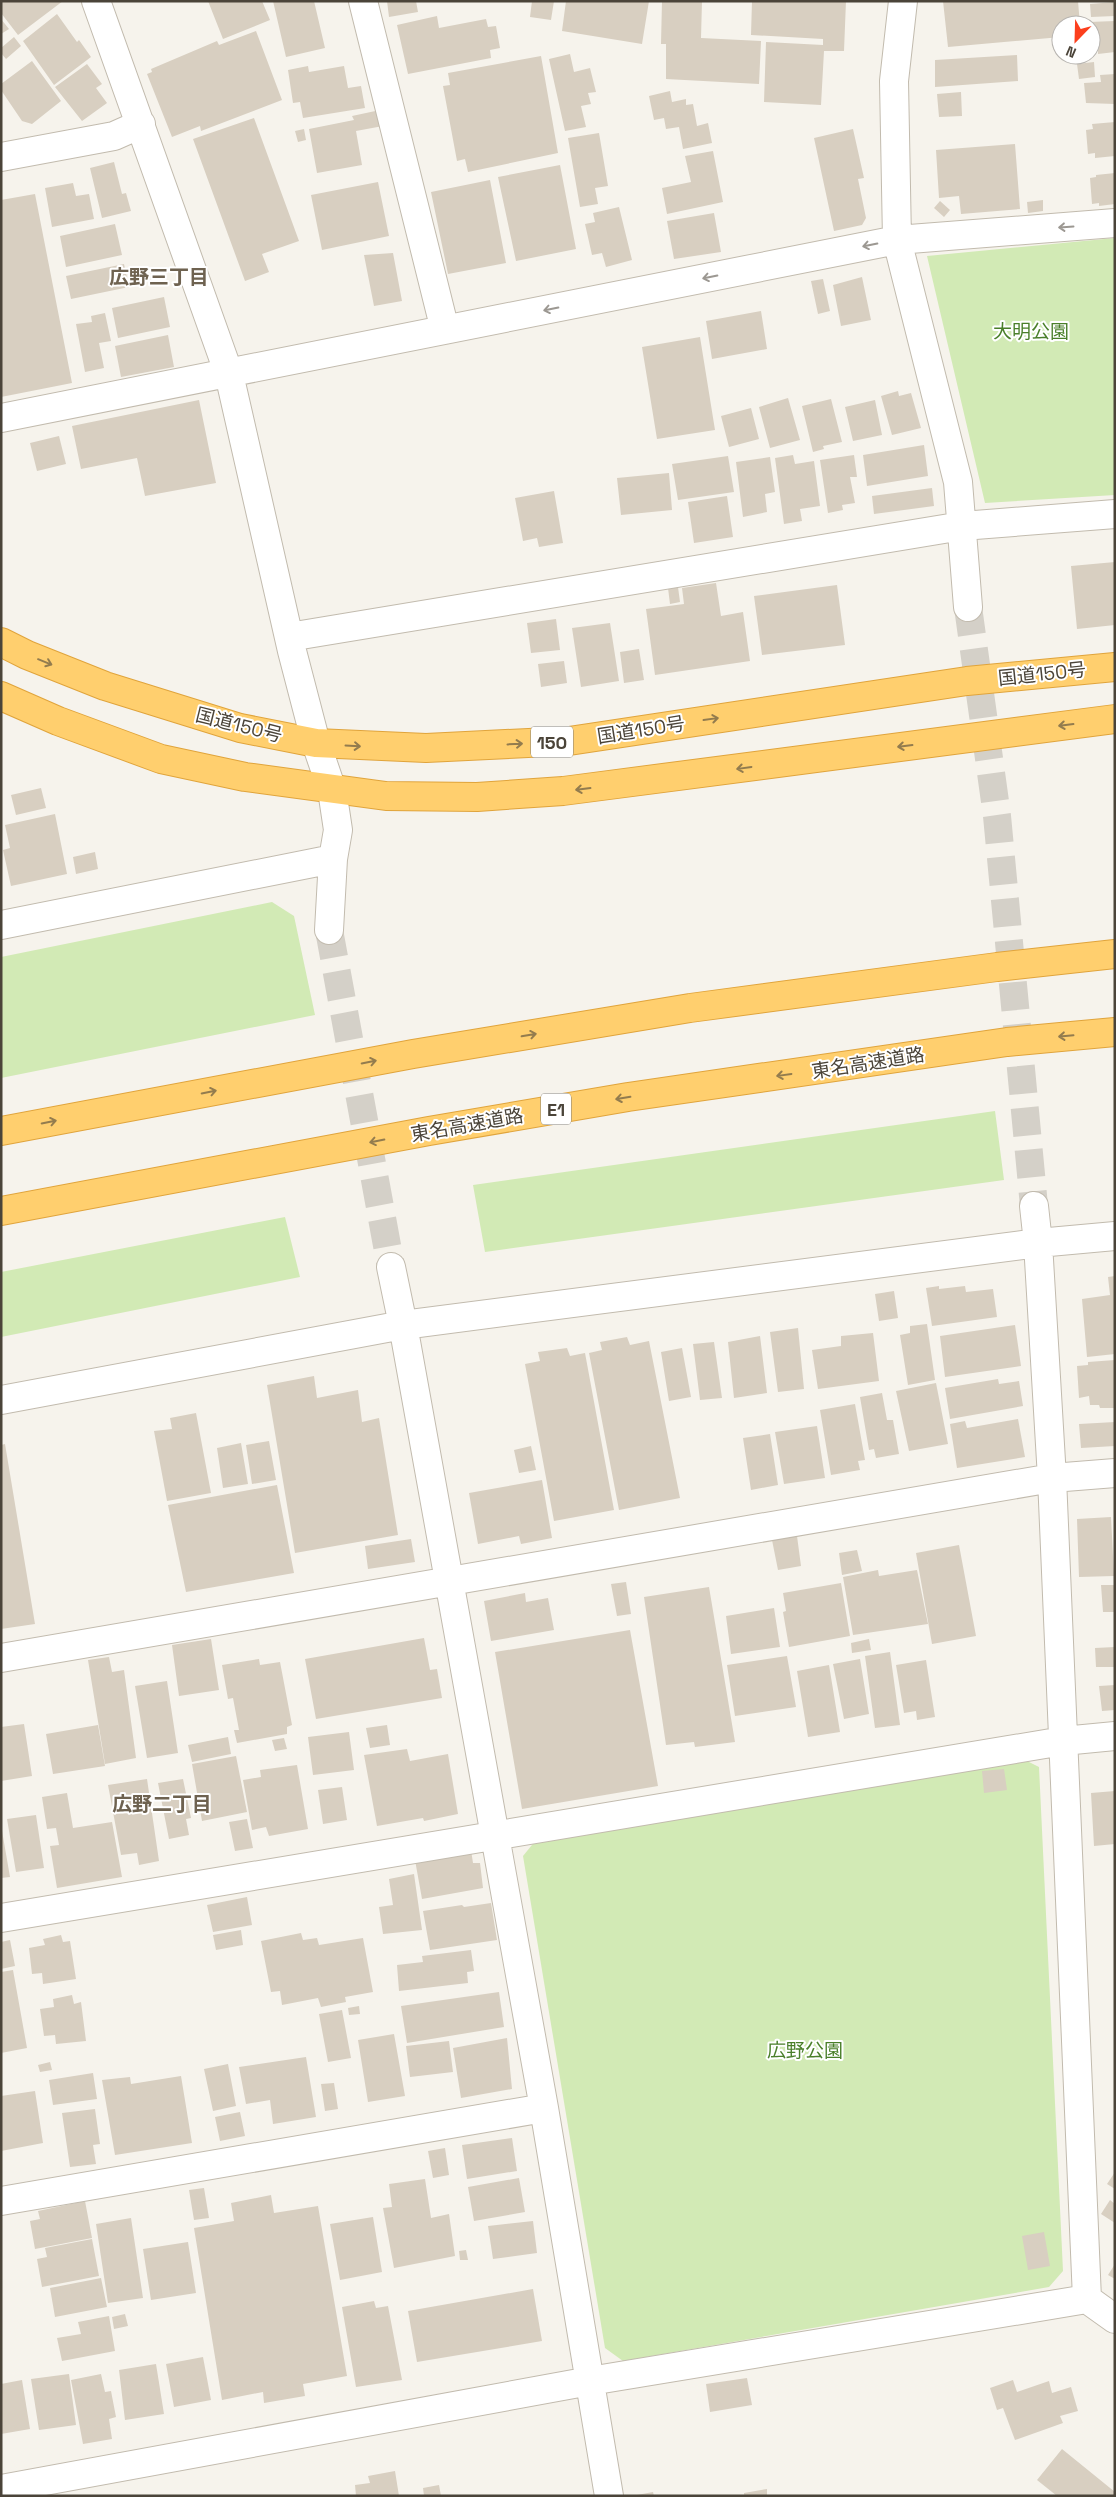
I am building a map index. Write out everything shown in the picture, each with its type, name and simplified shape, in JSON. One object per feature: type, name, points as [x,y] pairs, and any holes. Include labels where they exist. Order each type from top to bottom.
[{"type":"highway","name":"国道150号","points":[[1,642],[27,655],[105,686],[240,728],[316,743],[426,748],[568,741],[967,681],[1115,667]]},
{"type":"highway","points":[[1,696],[58,721],[161,759],[245,777],[332,790],[386,796],[424,797],[564,791],[1115,719]]},
{"type":"highway","points":[[1,1131],[413,1054],[690,1008],[998,967],[1115,954]]},
{"type":"highway","name":"東名高速道路","points":[[1,1211],[419,1133],[628,1097],[1007,1042],[1115,1032]]},
{"type":"street","points":[[96,1],[229,374],[289,637],[316,743],[332,790],[338,830],[332,859],[329,930]]},
{"type":"street","points":[[363,1],[445,330]]},
{"type":"street","points":[[903,1],[894,80],[897,240],[958,482],[968,607]]},
{"type":"street","points":[[1,157],[114,136],[141,124]]},
{"type":"street","points":[[1,418],[897,240],[1115,223]]},
{"type":"street","points":[[289,637],[962,526],[1115,514]]},
{"type":"street","points":[[1,925],[332,859]]},
{"type":"street","points":[[1034,1206],[1038,1243],[1052,1478],[1087,2299]]},
{"type":"street","points":[[1,1400],[403,1325],[1038,1243],[1115,1236]]},
{"type":"street","points":[[391,1267],[544,2108],[608,2496]]},
{"type":"street","points":[[1,1658],[1052,1478],[1115,1473]]},
{"type":"street","points":[[1,1918],[1063,1741],[1115,1736]]},
{"type":"street","points":[[1,2201],[544,2108]]},
{"type":"street","points":[[1,2489],[590,2382],[1087,2299],[1115,2319]]},
{"type":"green space","name":"大明公園","points":[[1115,238],[1115,495],[985,503],[927,256]]},
{"type":"green space","points":[[272,902],[294,916],[315,1015],[1,1078],[1,957]]},
{"type":"green space","points":[[995,1111],[1004,1180],[485,1252],[473,1185]]},
{"type":"green space","points":[[285,1217],[300,1277],[1,1337],[1,1272]]},
{"type":"green space","name":"広野公園","points":[[1027,1761],[1039,1767],[1063,2271],[1049,2287],[623,2361],[605,2348],[523,1856],[536,1840]]},
{"type":"building","points":[[1,1],[63,1],[18,35],[1,13]]},
{"type":"building","points":[[208,1],[262,1],[270,20],[223,39]]},
{"type":"building","points":[[273,1],[314,1],[325,48],[286,57]]},
{"type":"building","points":[[387,1],[416,1],[418,12],[389,17]]},
{"type":"building","points":[[532,1],[554,1],[551,20],[530,17]]},
{"type":"building","points":[[566,1],[649,1],[642,44],[562,31]]},
{"type":"building","points":[[662,1],[702,1],[701,38],[761,41],[759,84],[666,79],[666,44],[661,44]]},
{"type":"building","points":[[752,1],[846,1],[844,51],[824,51],[821,105],[764,102],[766,42],[823,45],[823,39],[751,35]]},
{"type":"building","points":[[943,1],[1078,1],[1079,15],[1051,15],[1051,38],[948,47]]},
{"type":"building","points":[[1115,2],[1115,16],[1091,15],[1090,4]]},
{"type":"building","points":[[57,14],[77,42],[79,40],[91,57],[54,85],[23,41]]},
{"type":"building","points":[[437,16],[439,28],[486,19],[488,27],[496,26],[500,48],[490,50],[491,58],[408,74],[397,25]]},
{"type":"building","points":[[1,19],[9,29],[1,34]]},
{"type":"building","points":[[1115,21],[1115,52],[1101,54],[1101,22]]},
{"type":"building","points":[[256,31],[282,100],[201,131],[200,126],[172,137],[147,74],[152,72],[151,69],[217,41],[219,45]]},
{"type":"building","points":[[14,37],[21,46],[6,59],[1,53],[1,48]]},
{"type":"building","points":[[570,54],[574,72],[590,68],[596,92],[588,93],[591,104],[581,106],[586,127],[565,131],[549,59]]},
{"type":"building","points":[[1017,55],[1018,81],[935,87],[935,60]]},
{"type":"building","points":[[541,56],[558,153],[468,172],[465,159],[457,161],[443,86],[450,85],[448,73]]},
{"type":"building","points":[[32,61],[61,101],[32,124],[22,121],[1,90],[1,84]]},
{"type":"building","points":[[87,64],[102,84],[96,88],[107,103],[82,121],[55,87]]},
{"type":"building","points":[[1077,65],[1094,65],[1095,77],[1079,79]]},
{"type":"building","points":[[308,66],[309,72],[344,66],[348,88],[361,86],[365,108],[303,118],[300,102],[293,103],[288,70]]},
{"type":"building","points":[[1115,74],[1115,104],[1086,103],[1084,83],[1101,82],[1100,75]]},
{"type":"building","points":[[670,91],[672,102],[686,99],[686,105],[693,104],[697,126],[708,123],[712,143],[683,149],[679,127],[666,129],[664,118],[654,120],[649,96]]},
{"type":"building","points":[[961,92],[962,116],[939,117],[937,94]]},
{"type":"building","points":[[380,110],[383,126],[356,131],[362,165],[317,173],[309,129],[354,120],[352,116]]},
{"type":"building","points":[[254,118],[299,241],[262,254],[269,272],[245,281],[193,139]]},
{"type":"building","points":[[1115,122],[1115,156],[1095,158],[1095,153],[1088,154],[1086,130],[1093,129],[1092,124]]},
{"type":"building","points":[[304,129],[306,140],[298,142],[295,131]]},
{"type":"building","points":[[853,129],[864,178],[858,179],[866,218],[862,225],[834,231],[814,138]]},
{"type":"building","points":[[599,133],[608,186],[595,188],[598,204],[580,207],[568,138]]},
{"type":"building","points":[[1015,144],[1020,209],[961,214],[959,196],[939,198],[936,150]]},
{"type":"building","points":[[713,151],[723,202],[667,214],[662,188],[691,182],[685,156]]},
{"type":"building","points":[[114,162],[122,194],[126,193],[131,211],[102,218],[90,168]]},
{"type":"building","points":[[560,165],[576,249],[516,261],[498,177]]},
{"type":"building","points":[[1115,173],[1115,204],[1099,206],[1099,203],[1092,204],[1090,178],[1096,177],[1096,175]]},
{"type":"building","points":[[490,180],[506,263],[448,274],[431,192]]},
{"type":"building","points":[[378,182],[389,236],[322,250],[311,195]]},
{"type":"building","points":[[73,183],[76,196],[89,194],[94,219],[52,227],[45,188]]},
{"type":"building","points":[[35,194],[72,383],[1,397],[1,200]]},
{"type":"building","points":[[1043,200],[1043,211],[1028,213],[1027,202]]},
{"type":"building","points":[[940,201],[950,210],[944,217],[934,208]]},
{"type":"building","points":[[619,207],[632,260],[606,267],[602,253],[592,255],[585,224],[595,222],[593,213]]},
{"type":"building","points":[[714,213],[721,252],[674,259],[667,221]]},
{"type":"building","points":[[115,224],[122,255],[66,267],[60,236]]},
{"type":"building","points":[[393,253],[402,301],[374,306],[364,255]]},
{"type":"building","points":[[124,264],[129,287],[71,299],[66,276]]},
{"type":"building","points":[[862,277],[871,320],[841,326],[833,285]]},
{"type":"building","points":[[823,279],[830,311],[818,314],[811,281]]},
{"type":"building","points":[[164,297],[170,327],[118,338],[112,308]]},
{"type":"building","points":[[761,311],[767,349],[712,359],[706,321]]},
{"type":"building","points":[[105,313],[111,341],[99,343],[104,368],[85,372],[76,324],[92,322],[91,316]]},
{"type":"building","points":[[168,335],[174,367],[121,377],[115,346]]},
{"type":"building","points":[[700,337],[715,430],[657,439],[642,347]]},
{"type":"building","points":[[898,391],[899,396],[911,393],[921,428],[892,435],[881,396]]},
{"type":"building","points":[[788,398],[800,440],[770,448],[759,407]]},
{"type":"building","points":[[831,399],[842,442],[823,446],[824,449],[813,452],[802,406]]},
{"type":"building","points":[[199,400],[216,483],[145,496],[137,458],[81,469],[72,426]]},
{"type":"building","points":[[875,400],[882,435],[853,441],[845,407]]},
{"type":"building","points":[[751,408],[759,439],[729,447],[721,416]]},
{"type":"building","points":[[59,436],[66,464],[37,471],[30,443]]},
{"type":"building","points":[[924,445],[928,476],[867,486],[863,455]]},
{"type":"building","points":[[793,455],[795,464],[814,461],[820,506],[800,509],[802,521],[784,524],[775,458]]},
{"type":"building","points":[[854,455],[857,477],[850,477],[855,503],[842,505],[843,510],[828,513],[820,460]]},
{"type":"building","points":[[728,456],[734,492],[678,500],[672,464]]},
{"type":"building","points":[[770,457],[775,492],[765,494],[767,512],[743,517],[736,462]]},
{"type":"building","points":[[669,473],[672,510],[621,515],[617,478]]},
{"type":"building","points":[[932,488],[934,506],[874,514],[872,496]]},
{"type":"building","points":[[554,491],[563,543],[539,547],[537,538],[523,541],[515,498]]},
{"type":"building","points":[[727,496],[733,537],[694,543],[688,502]]},
{"type":"building","points":[[1115,562],[1115,625],[1077,629],[1071,566]]},
{"type":"building","points":[[716,583],[721,616],[743,612],[750,661],[655,675],[646,609],[684,604],[682,588]]},
{"type":"building","points":[[837,585],[845,645],[762,655],[754,596]]},
{"type":"building","points":[[678,587],[680,602],[670,604],[668,588]]},
{"type":"building","points":[[556,619],[560,650],[531,653],[527,623]]},
{"type":"building","points":[[610,623],[619,681],[581,687],[572,628]]},
{"type":"building","points":[[639,649],[644,680],[624,683],[620,652]]},
{"type":"building","points":[[564,661],[567,683],[541,687],[538,664]]},
{"type":"building","points":[[41,788],[46,808],[16,815],[11,795]]},
{"type":"building","points":[[55,814],[67,874],[11,886],[3,850],[10,848],[5,825]]},
{"type":"building","points":[[95,852],[98,869],[76,874],[73,857]]},
{"type":"building","points":[[1115,1276],[1115,1354],[1087,1357],[1082,1299],[1110,1295],[1108,1277]]},
{"type":"building","points":[[939,1286],[939,1289],[965,1286],[966,1292],[993,1289],[997,1317],[932,1326],[926,1288]]},
{"type":"building","points":[[894,1291],[898,1318],[879,1321],[875,1294]]},
{"type":"building","points":[[927,1324],[935,1380],[908,1385],[900,1335],[910,1333],[910,1326]]},
{"type":"building","points":[[1015,1325],[1021,1366],[945,1377],[940,1336]]},
{"type":"building","points":[[798,1328],[804,1389],[778,1392],[770,1332]]},
{"type":"building","points":[[873,1333],[879,1381],[818,1389],[812,1350],[841,1346],[841,1336]]},
{"type":"building","points":[[760,1336],[767,1393],[734,1398],[728,1342]]},
{"type":"building","points":[[627,1337],[630,1345],[649,1341],[680,1498],[619,1510],[589,1353],[602,1350],[600,1342]]},
{"type":"building","points":[[714,1342],[722,1398],[700,1400],[693,1344]]},
{"type":"building","points":[[567,1348],[570,1356],[585,1353],[614,1510],[554,1521],[525,1364],[540,1361],[538,1352]]},
{"type":"building","points":[[682,1348],[691,1397],[669,1401],[661,1352]]},
{"type":"building","points":[[1115,1360],[1115,1408],[1100,1408],[1099,1405],[1090,1405],[1089,1396],[1079,1398],[1077,1366],[1088,1365],[1088,1362]]},
{"type":"building","points":[[314,1376],[317,1398],[358,1390],[362,1422],[379,1418],[398,1535],[295,1553],[267,1385]]},
{"type":"building","points":[[998,1379],[999,1384],[1019,1381],[1023,1406],[950,1419],[945,1388]]},
{"type":"building","points":[[936,1383],[948,1444],[909,1451],[896,1391]]},
{"type":"building","points":[[882,1393],[887,1420],[893,1420],[899,1454],[876,1458],[874,1449],[869,1450],[860,1397]]},
{"type":"building","points":[[855,1404],[865,1460],[858,1461],[860,1470],[831,1475],[820,1410]]},
{"type":"building","points":[[196,1413],[211,1493],[167,1501],[154,1431],[172,1429],[170,1418]]},
{"type":"building","points":[[1018,1419],[1025,1457],[957,1468],[950,1424],[965,1421],[967,1428]]},
{"type":"building","points":[[1115,1422],[1115,1446],[1081,1448],[1079,1424]]},
{"type":"building","points":[[817,1426],[825,1478],[784,1484],[775,1432]]},
{"type":"building","points":[[770,1434],[778,1485],[751,1490],[743,1438]]},
{"type":"building","points":[[269,1441],[276,1480],[252,1484],[246,1445]]},
{"type":"building","points":[[241,1443],[248,1484],[223,1488],[217,1448]]},
{"type":"building","points":[[5,1444],[35,1624],[1,1629],[1,1445]]},
{"type":"building","points":[[531,1446],[536,1470],[519,1473],[514,1450]]},
{"type":"building","points":[[542,1480],[552,1538],[521,1544],[519,1536],[478,1544],[469,1493]]},
{"type":"building","points":[[277,1485],[294,1573],[186,1592],[168,1505]]},
{"type":"building","points":[[1111,1517],[1114,1576],[1079,1577],[1077,1519]]},
{"type":"building","points":[[797,1536],[801,1566],[778,1570],[772,1540]]},
{"type":"building","points":[[411,1539],[415,1562],[368,1569],[365,1546]]},
{"type":"building","points":[[959,1545],[976,1636],[932,1644],[916,1553]]},
{"type":"building","points":[[857,1550],[862,1571],[842,1575],[839,1553]]},
{"type":"building","points":[[878,1570],[879,1576],[917,1570],[928,1624],[853,1635],[843,1577]]},
{"type":"building","points":[[626,1582],[631,1614],[617,1616],[611,1584]]},
{"type":"building","points":[[841,1583],[850,1636],[789,1647],[783,1612],[786,1611],[783,1593]]},
{"type":"building","points":[[1101,1585],[1115,1585],[1115,1612],[1103,1612]]},
{"type":"building","points":[[709,1587],[735,1742],[695,1747],[694,1742],[666,1745],[644,1597]]},
{"type":"building","points":[[525,1593],[526,1602],[548,1598],[554,1630],[491,1641],[484,1601]]},
{"type":"building","points":[[774,1608],[780,1647],[731,1654],[726,1616]]},
{"type":"building","points":[[630,1630],[658,1786],[522,1809],[495,1652]]},
{"type":"building","points":[[424,1638],[430,1670],[437,1669],[442,1698],[316,1719],[305,1659]]},
{"type":"building","points":[[211,1639],[219,1690],[179,1696],[172,1645]]},
{"type":"building","points":[[869,1639],[871,1650],[852,1653],[851,1643]]},
{"type":"building","points":[[1115,1647],[1115,1667],[1096,1667],[1095,1648]]},
{"type":"building","points":[[890,1652],[900,1725],[875,1728],[865,1656]]},
{"type":"building","points":[[787,1656],[796,1707],[735,1716],[727,1665]]},
{"type":"building","points":[[109,1657],[112,1672],[124,1670],[136,1758],[105,1764],[88,1660]]},
{"type":"building","points":[[259,1659],[260,1665],[280,1662],[292,1725],[287,1727],[287,1734],[237,1743],[234,1730],[239,1730],[233,1698],[228,1699],[222,1665]]},
{"type":"building","points":[[860,1659],[869,1714],[844,1719],[833,1664]]},
{"type":"building","points":[[926,1660],[935,1717],[917,1720],[916,1711],[904,1713],[896,1665]]},
{"type":"building","points":[[829,1665],[840,1732],[808,1737],[797,1671]]},
{"type":"building","points":[[167,1681],[178,1753],[147,1758],[135,1686]]},
{"type":"building","points":[[1115,1685],[1115,1710],[1102,1711],[1099,1686]]},
{"type":"building","points":[[24,1724],[32,1776],[1,1781],[1,1727]]},
{"type":"building","points":[[98,1725],[105,1766],[53,1774],[46,1734]]},
{"type":"building","points":[[387,1725],[390,1745],[370,1748],[366,1728]]},
{"type":"building","points":[[349,1732],[354,1770],[313,1775],[308,1737]]},
{"type":"building","points":[[228,1737],[231,1754],[192,1762],[188,1745]]},
{"type":"building","points":[[284,1738],[287,1749],[275,1751],[272,1740]]},
{"type":"building","points":[[407,1749],[410,1761],[448,1754],[458,1814],[424,1821],[423,1818],[377,1826],[364,1755]]},
{"type":"building","points":[[236,1756],[247,1812],[202,1821],[192,1764]]},
{"type":"building","points":[[297,1765],[308,1829],[269,1836],[266,1827],[252,1830],[243,1780],[261,1777],[260,1770]]},
{"type":"building","points":[[1004,1769],[1007,1790],[984,1793],[982,1771]]},
{"type":"building","points":[[147,1779],[159,1861],[139,1865],[137,1853],[121,1855],[108,1785]]},
{"type":"building","points":[[183,1779],[191,1818],[186,1819],[189,1835],[169,1839],[158,1783]]},
{"type":"building","points":[[342,1787],[347,1820],[323,1824],[318,1790]]},
{"type":"building","points":[[1115,1791],[1115,1844],[1094,1846],[1091,1793]]},
{"type":"building","points":[[67,1793],[73,1828],[112,1822],[122,1877],[57,1888],[50,1846],[59,1845],[56,1828],[47,1829],[42,1797]]},
{"type":"building","points":[[36,1815],[44,1868],[16,1872],[7,1819]]},
{"type":"building","points":[[247,1819],[253,1848],[235,1851],[229,1822]]},
{"type":"building","points":[[1,1825],[10,1877],[1,1878]]},
{"type":"building","points":[[471,1850],[473,1863],[480,1863],[483,1888],[422,1899],[415,1860]]},
{"type":"building","points":[[414,1874],[422,1930],[383,1934],[379,1907],[393,1905],[389,1879]]},
{"type":"building","points":[[247,1897],[252,1925],[213,1932],[207,1905]]},
{"type":"building","points":[[491,1903],[497,1940],[430,1950],[423,1911]]},
{"type":"building","points":[[241,1930],[243,1945],[216,1950],[213,1935]]},
{"type":"building","points":[[301,1933],[303,1940],[317,1938],[319,1945],[363,1938],[373,1992],[345,1997],[346,2002],[321,2007],[318,1998],[282,2005],[280,1991],[271,1992],[261,1941]]},
{"type":"building","points":[[61,1935],[63,1942],[70,1941],[76,1979],[43,1984],[42,1973],[32,1974],[29,1948],[45,1945],[43,1939]]},
{"type":"building","points":[[10,1940],[15,1966],[1,1969],[1,1942]]},
{"type":"building","points":[[471,1950],[474,1971],[467,1972],[468,1983],[399,1991],[397,1965],[423,1962],[422,1956]]},
{"type":"building","points":[[13,1970],[27,2048],[1,2053],[1,1972]]},
{"type":"building","points":[[499,1992],[504,2027],[407,2043],[401,2006]]},
{"type":"building","points":[[72,1995],[74,2004],[81,2002],[86,2041],[56,2044],[55,2035],[44,2036],[40,2009],[54,2007],[53,1999]]},
{"type":"building","points":[[359,2006],[360,2014],[349,2015],[348,2008]]},
{"type":"building","points":[[342,2010],[351,2058],[328,2062],[319,2014]]},
{"type":"building","points":[[394,2034],[405,2096],[368,2102],[358,2040]]},
{"type":"building","points":[[507,2038],[512,2089],[461,2098],[453,2048]]},
{"type":"building","points":[[449,2041],[453,2072],[410,2077],[406,2046]]},
{"type":"building","points":[[306,2057],[316,2117],[273,2124],[270,2100],[246,2104],[239,2067]]},
{"type":"building","points":[[50,2062],[52,2070],[40,2072],[38,2065]]},
{"type":"building","points":[[228,2064],[236,2106],[213,2111],[204,2069]]},
{"type":"building","points":[[93,2073],[97,2099],[53,2105],[49,2080]]},
{"type":"building","points":[[181,2076],[192,2143],[115,2155],[102,2080],[130,2077],[131,2084]]},
{"type":"building","points":[[334,2083],[338,2109],[325,2111],[321,2084]]},
{"type":"building","points":[[35,2091],[43,2143],[1,2151],[1,2096]]},
{"type":"building","points":[[95,2109],[100,2144],[93,2145],[96,2164],[70,2167],[62,2113]]},
{"type":"building","points":[[240,2112],[245,2136],[220,2141],[215,2117]]},
{"type":"building","points":[[512,2138],[517,2171],[467,2179],[462,2145]]},
{"type":"building","points":[[445,2148],[449,2175],[433,2178],[428,2151]]},
{"type":"building","points":[[1115,2172],[1115,2189],[1107,2184]]},
{"type":"building","points":[[519,2178],[525,2212],[474,2221],[468,2187]]},
{"type":"building","points":[[425,2179],[431,2218],[449,2214],[455,2256],[394,2268],[383,2208],[392,2207],[389,2184]]},
{"type":"building","points":[[204,2188],[209,2218],[194,2220],[189,2190]]},
{"type":"building","points":[[271,2195],[274,2213],[318,2206],[347,2376],[303,2384],[305,2396],[264,2403],[263,2392],[222,2400],[194,2228],[234,2221],[231,2203]]},
{"type":"building","points":[[1110,2200],[1115,2204],[1115,2223],[1101,2214]]},
{"type":"building","points":[[85,2201],[92,2238],[35,2249],[30,2221],[40,2219],[38,2211]]},
{"type":"building","points":[[373,2217],[382,2272],[340,2280],[330,2224]]},
{"type":"building","points":[[131,2218],[143,2298],[108,2303],[96,2224]]},
{"type":"building","points":[[533,2221],[537,2253],[493,2259],[488,2226]]},
{"type":"building","points":[[1044,2232],[1050,2266],[1028,2270],[1022,2236]]},
{"type":"building","points":[[92,2239],[99,2276],[42,2287],[37,2259],[47,2257],[45,2248]]},
{"type":"building","points":[[188,2242],[196,2293],[151,2300],[143,2249]]},
{"type":"building","points":[[466,2250],[468,2260],[460,2260],[459,2251]]},
{"type":"building","points":[[1115,2264],[1115,2279],[1108,2275]]},
{"type":"building","points":[[101,2278],[107,2307],[55,2317],[50,2288]]},
{"type":"building","points":[[533,2289],[542,2341],[417,2362],[408,2311]]},
{"type":"building","points":[[374,2301],[376,2308],[388,2306],[402,2380],[356,2387],[342,2307]]},
{"type":"building","points":[[125,2314],[128,2326],[114,2329],[112,2317]]},
{"type":"building","points":[[109,2316],[115,2351],[62,2361],[57,2338],[81,2334],[78,2322]]},
{"type":"building","points":[[203,2357],[211,2400],[174,2407],[166,2364]]},
{"type":"building","points":[[156,2364],[164,2414],[125,2420],[119,2370]]},
{"type":"building","points":[[69,2374],[76,2425],[39,2430],[31,2379]]},
{"type":"building","points":[[101,2374],[105,2392],[111,2391],[116,2417],[109,2419],[112,2439],[83,2444],[71,2380]]},
{"type":"building","points":[[747,2378],[752,2405],[710,2412],[706,2384]]},
{"type":"building","points":[[22,2380],[30,2429],[1,2434],[1,2384]]},
{"type":"building","points":[[1013,2380],[1017,2392],[1049,2381],[1052,2393],[1071,2387],[1078,2411],[1060,2416],[1063,2423],[1015,2440],[1003,2408],[997,2410],[990,2388]]},
{"type":"building","points":[[1062,2449],[1115,2492],[1115,2496],[1057,2496],[1037,2480]]},
{"type":"building","points":[[395,2471],[399,2496],[356,2496],[355,2485],[370,2483],[368,2476]]},
{"type":"building","points":[[439,2485],[441,2496],[424,2496],[423,2488]]},
{"type":"building","points":[[767,2489],[767,2496],[744,2496],[744,2493]]},
{"type":"building","points":[[653,2492],[654,2496],[637,2496],[637,2495]]},
{"type":"tunnel","points":[[968,607],[997,816],[1034,1206]]},
{"type":"tunnel","points":[[329,930],[391,1267]]},
{"type":"district","name":"広野三丁目","points":[[159,277]]},
{"type":"district","name":"広野二丁目","points":[[162,1804]]}]
